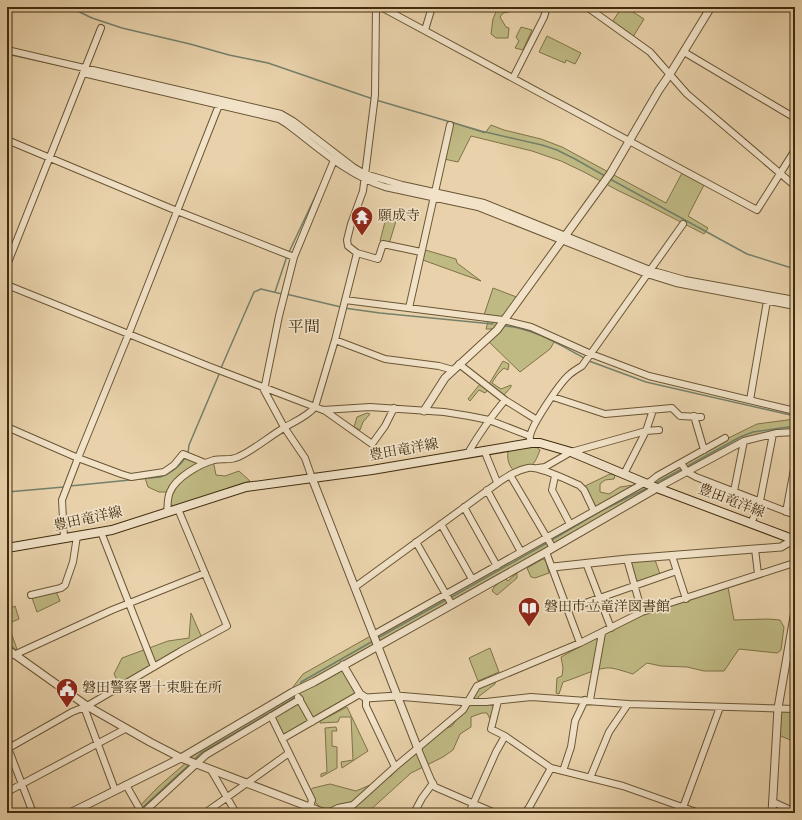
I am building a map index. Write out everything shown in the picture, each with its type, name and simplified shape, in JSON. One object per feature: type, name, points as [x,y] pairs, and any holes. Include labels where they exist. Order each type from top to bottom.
[{"type":"main road","name":"豊田竜洋線","points":[[7,548],[124,527],[246,487],[372,470],[484,450],[530,439],[571,452],[657,488],[794,540]]},
{"type":"street","points":[[376,7],[375,95],[361,200],[350,224],[347,240],[348,246],[357,253],[378,259],[383,244],[421,252]]},
{"type":"street","points":[[381,7],[757,210],[795,150]]},
{"type":"street","points":[[425,30],[432,7]]},
{"type":"street","points":[[512,78],[544,17],[546,7]]},
{"type":"street","points":[[588,7],[650,52],[687,94],[795,186]]},
{"type":"street","points":[[424,411],[434,394],[453,370],[497,330],[610,174],[659,90],[711,7]]},
{"type":"street","points":[[7,265],[101,28]]},
{"type":"street","points":[[7,50],[84,71],[279,119],[347,170],[478,208],[563,238],[676,283],[795,306]]},
{"type":"street","points":[[684,52],[795,118]]},
{"type":"street","points":[[84,71],[281,114],[293,121],[365,176]]},
{"type":"street","points":[[64,538],[62,500],[219,105]]},
{"type":"street","points":[[409,308],[450,125]]},
{"type":"street","points":[[7,140],[177,211],[294,257]]},
{"type":"street","points":[[334,160],[294,257],[279,316],[264,390],[284,427],[305,458],[377,646],[418,749],[435,787],[495,813]]},
{"type":"street","points":[[323,410],[370,407],[469,416],[488,420],[530,439],[537,420],[560,384],[570,374],[582,366],[683,224]]},
{"type":"street","points":[[167,513],[169,493],[172,488],[195,467],[219,459],[229,460],[238,458],[284,427],[311,412],[315,407],[335,340],[357,253]]},
{"type":"street","points":[[649,272],[795,300]]},
{"type":"street","points":[[7,284],[323,410],[372,444],[385,426],[394,408]]},
{"type":"street","points":[[345,300],[503,320],[531,327],[590,354],[649,376],[795,411]]},
{"type":"street","points":[[750,400],[767,301]]},
{"type":"street","points":[[335,340],[385,359],[439,366],[453,370]]},
{"type":"street","points":[[459,364],[505,400],[537,420]]},
{"type":"street","points":[[553,397],[605,414],[672,408],[680,416],[701,417]]},
{"type":"street","points":[[468,453],[488,420],[505,400]]},
{"type":"street","points":[[624,474],[646,431],[653,410]]},
{"type":"street","points":[[694,416],[704,450]]},
{"type":"street","points":[[7,428],[78,458],[131,477],[164,472],[174,465],[183,454],[205,463]]},
{"type":"street","points":[[355,587],[498,482],[510,475],[528,468],[545,467],[571,452],[646,431],[659,430]]},
{"type":"street","points":[[70,813],[180,758],[295,691],[452,605],[657,488],[744,441],[773,434],[795,432]]},
{"type":"street","points":[[751,524],[760,502],[773,434]]},
{"type":"street","points":[[373,635],[725,438]]},
{"type":"street","points":[[734,491],[744,441]]},
{"type":"street","points":[[484,450],[498,482]]},
{"type":"street","points":[[682,463],[687,472],[795,515]]},
{"type":"street","points":[[786,512],[795,464]]},
{"type":"street","points":[[537,468],[579,485],[584,490],[594,511]]},
{"type":"street","points":[[510,475],[547,537],[552,567],[580,643]]},
{"type":"street","points":[[555,476],[552,490],[570,524]]},
{"type":"street","points":[[487,490],[522,552]]},
{"type":"street","points":[[464,507],[497,566]]},
{"type":"street","points":[[32,813],[8,748],[86,706],[227,626],[178,509]]},
{"type":"street","points":[[441,524],[472,579]]},
{"type":"street","points":[[102,532],[128,604],[154,667]]},
{"type":"street","points":[[31,595],[65,586],[73,562],[77,536]]},
{"type":"street","points":[[552,567],[627,559],[781,547],[794,540]]},
{"type":"street","points":[[416,542],[452,605]]},
{"type":"street","points":[[755,549],[758,574]]},
{"type":"street","points":[[672,556],[686,599]]},
{"type":"street","points":[[627,559],[642,612]]},
{"type":"street","points":[[586,563],[612,628]]},
{"type":"street","points":[[7,649],[86,706],[125,729],[180,758],[326,813],[338,808],[353,805],[395,767],[463,710],[477,686],[580,643],[642,612],[686,599],[758,574],[790,564],[795,564]]},
{"type":"street","points":[[568,609],[677,571]]},
{"type":"street","points":[[14,655],[128,604],[205,573]]},
{"type":"street","points":[[772,813],[778,708],[795,611]]},
{"type":"street","points":[[563,771],[571,747],[575,721],[588,700],[602,633]]},
{"type":"street","points":[[786,656],[795,657]]},
{"type":"street","points":[[344,665],[363,696],[366,706],[395,767]]},
{"type":"street","points":[[295,691],[312,722]]},
{"type":"street","points":[[282,739],[363,696],[397,696],[468,702],[486,702],[531,697],[628,704],[795,709]]},
{"type":"street","points":[[126,785],[143,813],[206,755],[300,699]]},
{"type":"street","points":[[498,701],[492,729],[505,736],[551,768],[623,786],[683,806],[699,813]]},
{"type":"street","points":[[590,778],[600,750],[609,732],[628,704]]},
{"type":"street","points":[[86,706],[116,790]]},
{"type":"street","points":[[681,813],[720,707]]},
{"type":"street","points":[[271,716],[312,800],[310,807]]},
{"type":"street","points":[[7,792],[125,729]]},
{"type":"street","points":[[469,813],[496,752],[505,736]]},
{"type":"street","points":[[205,813],[289,753]]},
{"type":"street","points":[[536,813],[526,811],[551,768]]},
{"type":"street","points":[[211,770],[236,813]]},
{"type":"street","points":[[414,813],[422,798],[433,783]]},
{"type":"street","points":[[773,802],[795,812]]},
{"type":"shaded area","points":[[498,7],[516,7],[513,11],[509,9],[509,12],[503,13],[500,17],[506,27],[509,28],[508,38],[496,38],[491,34],[493,19]]},
{"type":"shaded area","points":[[622,7],[625,7],[644,19],[631,40],[611,24]]},
{"type":"shaded area","points":[[521,27],[532,30],[523,50],[515,48],[519,41],[516,37]]},
{"type":"shaded area","points":[[547,36],[581,53],[575,64],[566,60],[565,63],[539,52]]},
{"type":"shaded area","points":[[454,123],[485,133],[491,125],[504,130],[541,139],[562,147],[666,203],[682,173],[704,185],[688,216],[708,228],[704,234],[584,172],[561,161],[532,151],[471,136],[458,162],[444,159],[450,125]]},
{"type":"shaded area","points":[[386,218],[396,221],[389,244],[380,241]]},
{"type":"shaded area","points":[[422,249],[456,259],[457,263],[481,281],[420,259]]},
{"type":"shaded area","points":[[493,288],[519,298],[503,320],[531,327],[556,339],[550,349],[520,372],[487,340],[497,329],[486,329],[489,318],[483,318]]},
{"type":"shaded area","points":[[503,361],[509,364],[508,370],[504,368],[492,383],[501,389],[511,385],[504,395],[499,393],[489,384]]},
{"type":"shaded area","points":[[480,384],[489,389],[485,393],[479,390],[470,401],[468,399]]},
{"type":"shaded area","points":[[367,413],[370,414],[363,422],[360,430],[354,427],[357,417]]},
{"type":"shaded area","points":[[795,419],[795,433],[741,442],[344,665],[360,694],[283,736],[274,717],[206,755],[144,813],[133,813],[158,787],[195,753],[286,696],[303,674],[600,507],[594,507],[583,487],[610,474],[615,475],[614,479],[605,480],[600,484],[600,492],[609,494],[620,487],[634,485],[623,494],[706,449],[757,424]]},
{"type":"shaded area","points":[[510,446],[536,447],[540,450],[536,460],[531,466],[514,471],[508,459]]},
{"type":"shaded area","points":[[182,455],[205,463],[213,460],[216,475],[225,476],[239,471],[250,481],[228,488],[218,495],[173,506],[168,502],[170,492],[159,492],[148,487],[144,475],[169,469]]},
{"type":"shaded area","points":[[654,557],[661,577],[634,583],[627,559]]},
{"type":"shaded area","points":[[543,559],[546,561],[549,573],[535,578],[531,577],[527,568]]},
{"type":"shaded area","points":[[517,573],[517,578],[497,595],[492,591],[494,587],[505,578],[508,581]]},
{"type":"shaded area","points":[[728,587],[734,620],[780,620],[784,627],[781,650],[777,653],[739,649],[724,671],[704,671],[687,667],[661,666],[647,663],[633,674],[606,668],[563,682],[559,694],[556,693],[557,678],[562,676],[563,668],[561,657],[642,612]]},
{"type":"shaded area","points":[[55,589],[60,601],[37,612],[31,595]]},
{"type":"shaded area","points":[[15,606],[19,619],[7,624],[7,610]]},
{"type":"shaded area","points":[[191,613],[202,638],[120,686],[114,674],[122,658],[168,641],[189,638]]},
{"type":"shaded area","points":[[9,627],[18,652],[7,642],[7,628]]},
{"type":"shaded area","points":[[490,648],[499,672],[478,681],[469,658]]},
{"type":"shaded area","points":[[495,682],[495,684],[478,697],[484,704],[497,702],[491,721],[487,713],[482,713],[471,717],[471,727],[460,734],[453,750],[443,757],[411,773],[368,812],[341,813],[338,808],[321,808],[313,800],[309,791],[313,788],[330,784],[356,791],[391,776],[400,763],[438,731],[452,726],[476,689]]},
{"type":"shaded area","points":[[347,707],[368,751],[342,768],[341,762],[353,760],[351,717],[340,717],[338,722],[320,723],[320,721]]},
{"type":"shaded area","points":[[778,708],[795,709],[795,742],[776,734]]},
{"type":"shaded area","points":[[336,727],[337,731],[332,731],[332,746],[337,747],[337,768],[321,777],[321,774],[327,772],[325,728]]},
{"type":"waterway","points":[[69,7],[92,18],[122,28],[229,55],[268,63],[373,99]]},
{"type":"waterway","points":[[7,54],[81,70]]},
{"type":"waterway","points":[[376,100],[481,131],[542,145],[557,150],[605,176]]},
{"type":"waterway","points":[[610,179],[747,254],[795,269]]},
{"type":"waterway","points":[[289,252],[323,180]]},
{"type":"waterway","points":[[376,180],[389,185]]},
{"type":"waterway","points":[[275,292],[287,256]]},
{"type":"waterway","points":[[221,368],[254,292],[261,289],[282,294]]},
{"type":"waterway","points":[[286,294],[341,307]]},
{"type":"waterway","points":[[344,308],[493,324]]},
{"type":"waterway","points":[[505,326],[527,330],[537,334],[586,359]]},
{"type":"waterway","points":[[589,361],[646,382],[795,416]]},
{"type":"waterway","points":[[188,453],[189,445],[220,372]]},
{"type":"waterway","points":[[686,467],[740,437],[753,432],[795,426]]},
{"type":"waterway","points":[[70,486],[160,477],[175,469],[186,457]]},
{"type":"waterway","points":[[654,484],[682,469]]},
{"type":"waterway","points":[[7,492],[64,487]]},
{"type":"waterway","points":[[550,541],[601,511],[647,488]]},
{"type":"waterway","points":[[450,598],[547,543]]},
{"type":"waterway","points":[[378,638],[446,600]]},
{"type":"waterway","points":[[300,686],[301,682],[373,641]]},
{"type":"waterway","points":[[194,760],[201,753],[296,697]]},
{"type":"waterway","points":[[141,809],[190,764]]},
{"type":"place","name":"願成寺","points":[[362,236]]},
{"type":"place","name":"磐田市立竜洋図書館","points":[[529,628]]},
{"type":"place","name":"磐田警察署十束駐在所","points":[[67,708]]},
{"type":"district","name":"平間","points":[[304,328]]}]
